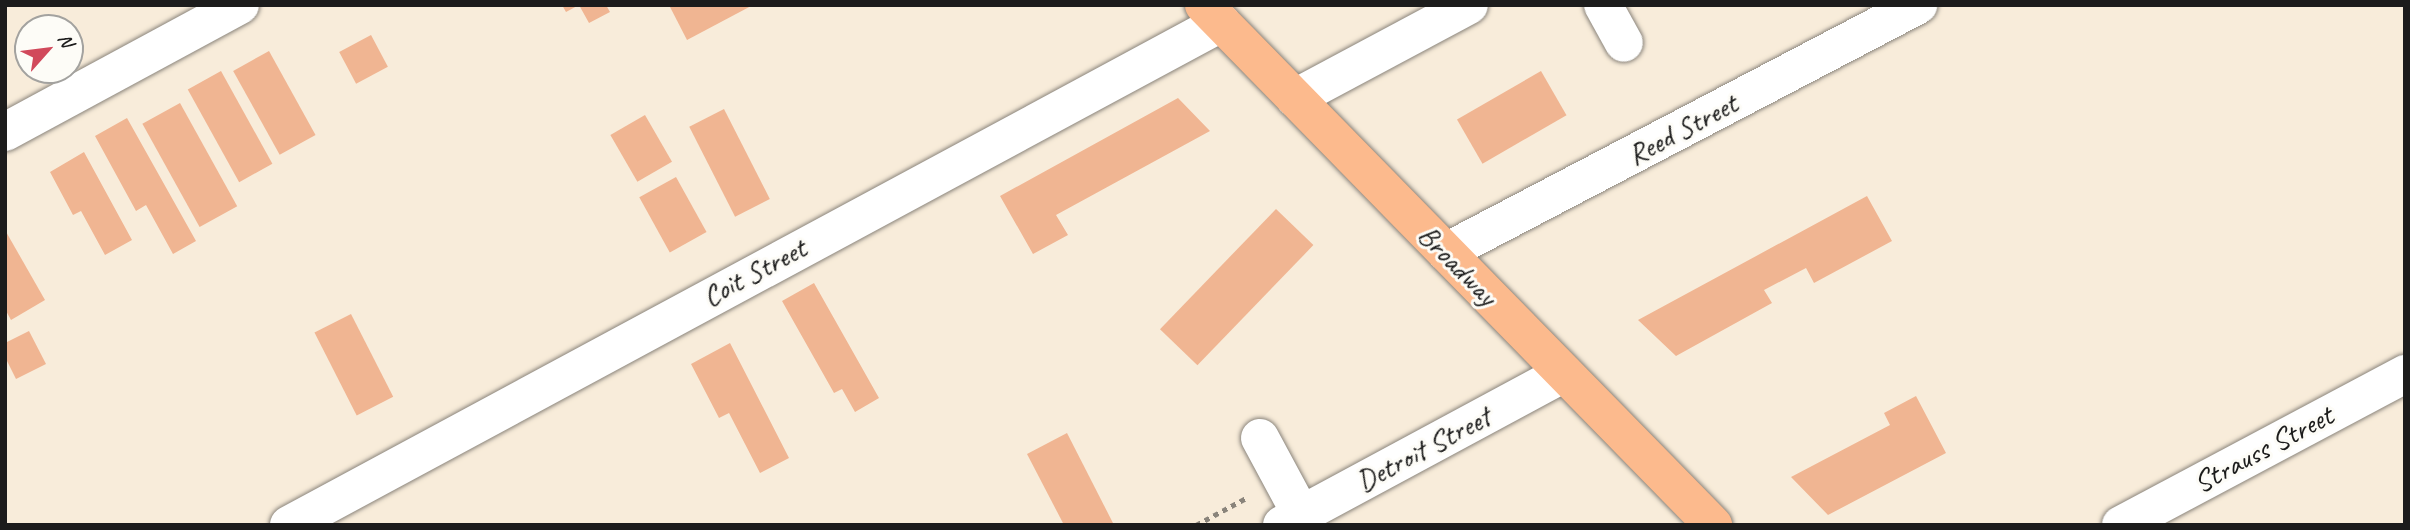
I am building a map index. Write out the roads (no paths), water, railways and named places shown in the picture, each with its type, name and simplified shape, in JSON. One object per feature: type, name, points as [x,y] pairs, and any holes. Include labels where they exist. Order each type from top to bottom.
[{"type":"main road","name":"Broadway","points":[[1212,14],[1713,525]]},
{"type":"street","points":[[5,132],[240,5]]},
{"type":"street","points":[[1295,98],[1469,5]]},
{"type":"street","points":[[1603,5],[1623,43]]},
{"type":"street","name":"Reed Street","points":[[1446,252],[1918,5]]},
{"type":"street","name":"Coit Street","points":[[289,525],[1212,14]]},
{"type":"street","name":"Detroit Street","points":[[1291,520],[1564,373]]},
{"type":"street","name":"Strauss Street","points":[[2121,525],[2405,374]]},
{"type":"street","points":[[1260,438],[1291,520]]}]
